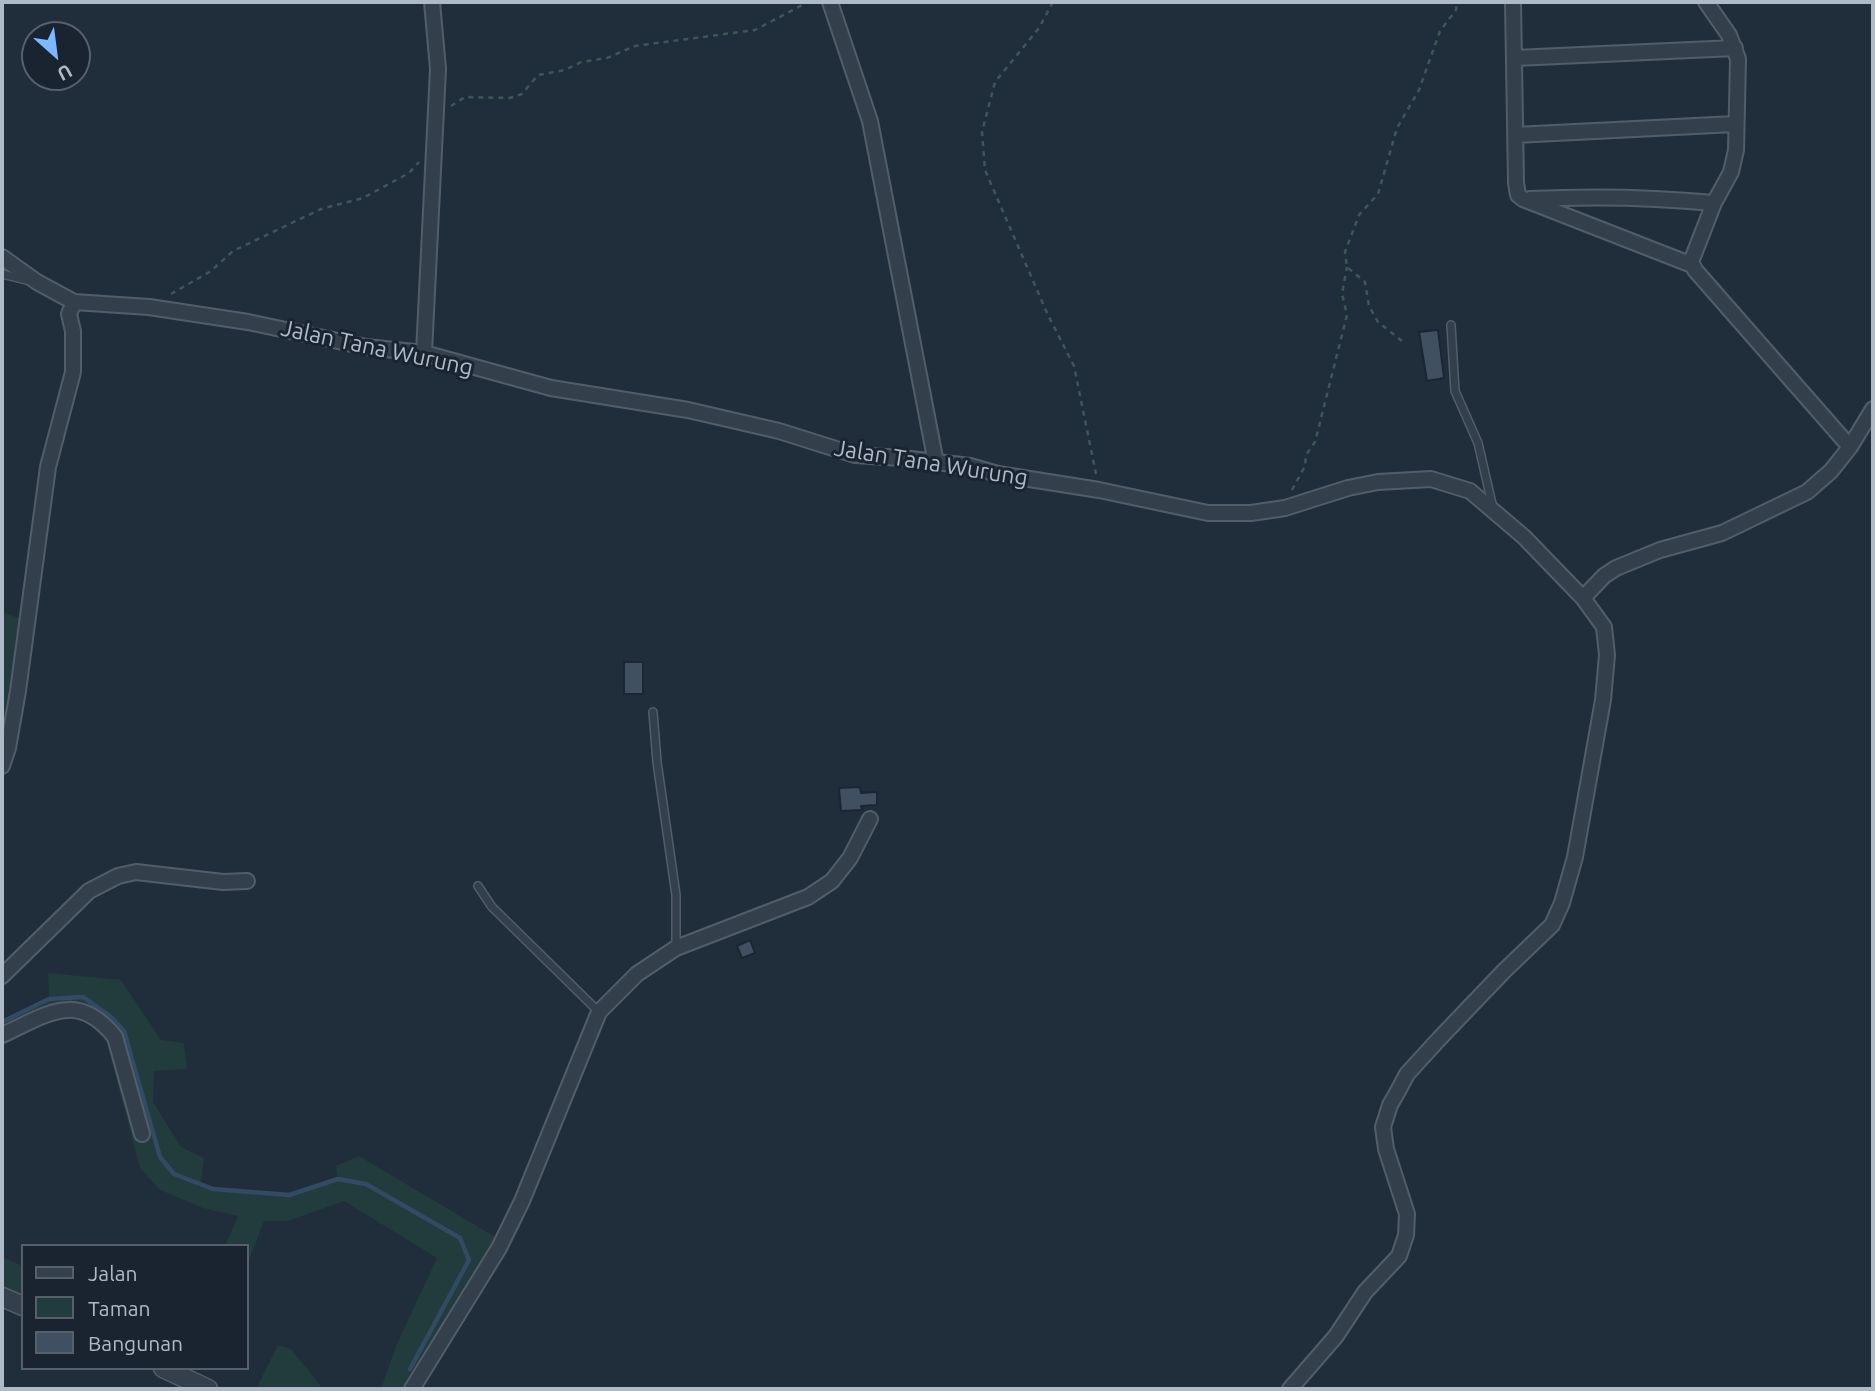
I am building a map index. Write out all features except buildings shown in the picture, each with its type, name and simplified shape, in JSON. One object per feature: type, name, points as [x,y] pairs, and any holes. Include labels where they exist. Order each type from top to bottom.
[{"type":"street","points":[[424,354],[438,69],[432,2]]},
{"type":"street","points":[[830,2],[870,121],[936,463]]},
{"type":"street","points":[[1513,2],[1516,190],[1522,200],[1692,265],[1850,447]]},
{"type":"street","points":[[1692,265],[1692,258],[1714,203],[1734,162],[1738,59],[1735,48],[1706,2]]},
{"type":"street","points":[[1515,58],[1735,48]]},
{"type":"street","points":[[1516,135],[1735,124]]},
{"type":"street","points":[[1522,200],[1603,196],[1714,203]]},
{"type":"street","points":[[2,257],[37,282],[74,302],[69,314],[73,331],[73,372],[48,467],[18,691],[8,748],[2,766]]},
{"type":"street","name":"Jalan Tana Wurung","points":[[74,302],[149,307],[424,354],[551,388],[688,410],[779,431],[855,455],[970,466],[998,474],[1099,490],[1208,513],[1251,513],[1285,508],[1348,488],[1378,482],[1431,480],[1470,491],[1524,537],[1583,598],[1604,627],[1607,655],[1603,700],[1579,832],[1562,903],[1552,925],[1407,1074],[1390,1105],[1383,1127],[1386,1149],[1407,1214],[1406,1235],[1399,1256],[1365,1292],[1336,1336],[1290,1389]]},
{"type":"street","points":[[1583,598],[1604,576],[1616,568],[1660,550],[1722,533],[1807,492],[1831,471],[1850,447],[1873,409]]},
{"type":"street","points":[[412,1389],[499,1248],[522,1201],[599,1012],[637,974],[676,948],[808,897],[832,881],[850,858],[870,819]]},
{"type":"street","points":[[2,976],[89,891],[118,876],[136,872],[223,882],[247,881]]},
{"type":"street","points":[[2,1035],[51,1012],[81,1010],[92,1014],[116,1037],[142,1133]]},
{"type":"street","points":[[2,1297],[21,1305]]},
{"type":"street","points":[[167,1370],[208,1389]]},
{"type":"lane","points":[[2,274],[37,282]]},
{"type":"lane","points":[[1451,325],[1455,391],[1478,443],[1494,512]]},
{"type":"lane","points":[[653,712],[657,762],[676,895],[676,948]]},
{"type":"lane","points":[[478,886],[492,907],[599,1012]]},
{"type":"path","points":[[448,108],[465,97],[510,98],[522,93],[538,75],[565,70],[581,62],[607,58],[635,46],[755,30],[808,2]]},
{"type":"path","points":[[1053,2],[1039,28],[995,82],[982,132],[985,170],[1047,313],[1074,366],[1099,490]]},
{"type":"path","points":[[1285,508],[1295,481],[1305,466],[1306,455],[1315,442],[1347,315],[1342,294],[1347,267],[1345,252],[1359,215],[1378,194],[1396,128],[1419,90],[1440,31],[1458,2]]},
{"type":"path","points":[[149,307],[211,271],[233,251],[321,209],[363,198],[409,173],[433,145]]},
{"type":"path","points":[[1347,267],[1365,282],[1370,306],[1378,322],[1402,341]]},
{"type":"green space","points":[[2,612],[29,622],[2,769]]},
{"type":"green space","points":[[48,973],[121,980],[161,1040],[184,1043],[187,1069],[154,1071],[153,1102],[181,1147],[204,1158],[201,1184],[213,1189],[289,1195],[338,1179],[336,1166],[359,1156],[497,1238],[418,1389],[381,1389],[396,1346],[437,1258],[344,1201],[288,1221],[264,1221],[248,1262],[248,1244],[226,1244],[238,1216],[203,1208],[160,1190],[140,1168],[107,1043],[93,1028],[76,1019],[57,1020],[2,1046],[2,1022],[49,999]]},
{"type":"green space","points":[[2,1257],[21,1265],[21,1305],[2,1297]]},
{"type":"green space","points":[[278,1345],[291,1349],[323,1389],[256,1389]]},
{"type":"waterway","points":[[2,1022],[49,999],[83,997],[111,1017],[124,1031],[160,1157],[174,1174],[213,1189],[289,1195],[338,1179],[366,1184],[460,1238],[469,1260],[410,1369]]}]
